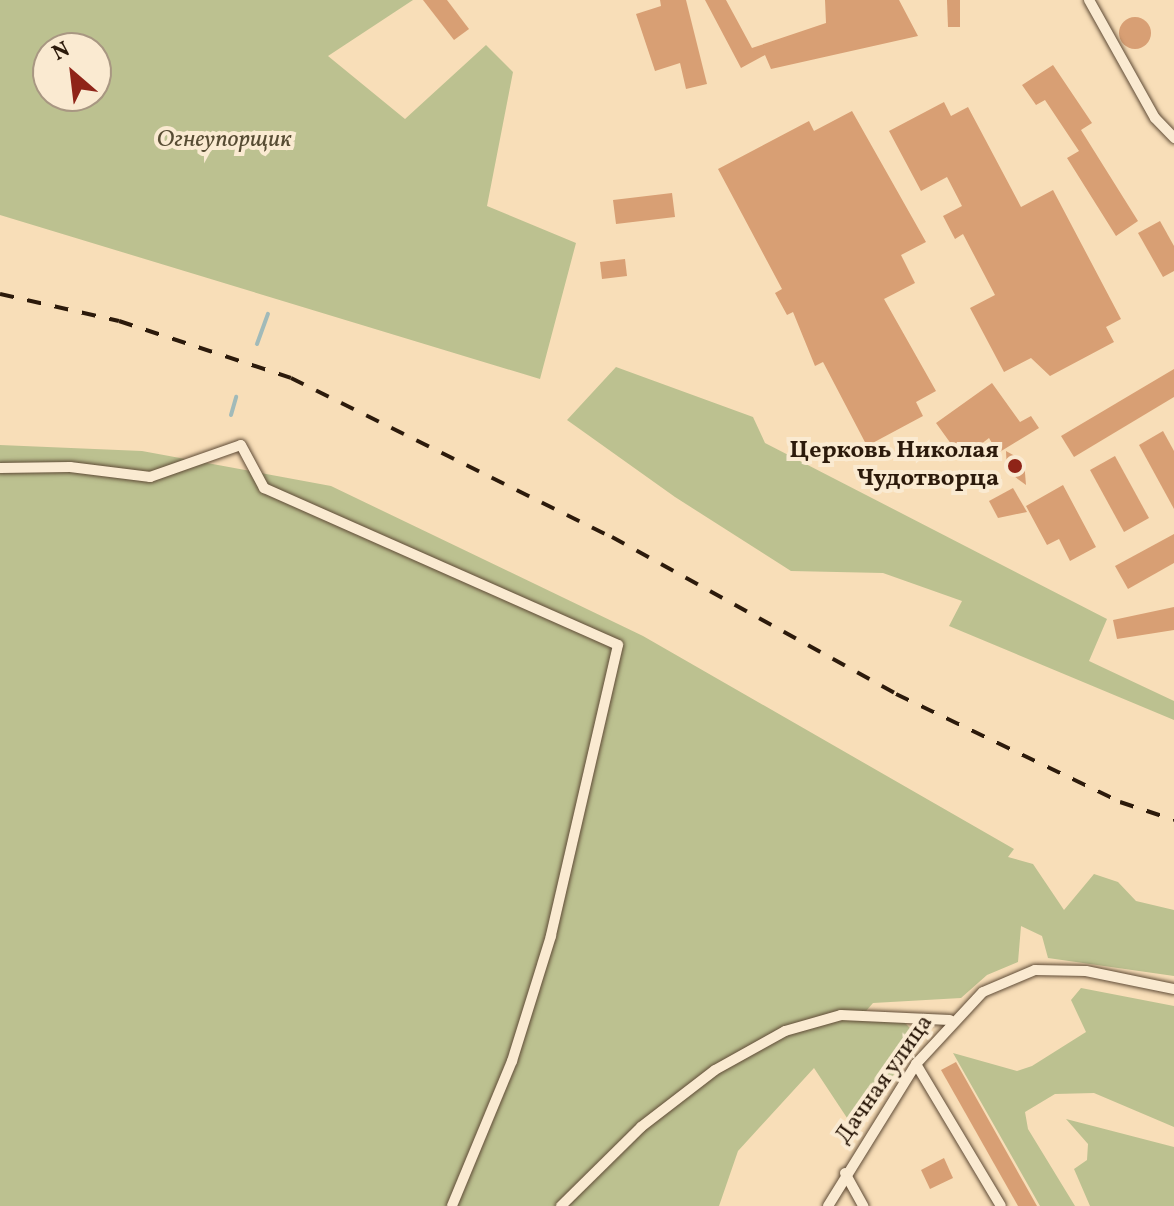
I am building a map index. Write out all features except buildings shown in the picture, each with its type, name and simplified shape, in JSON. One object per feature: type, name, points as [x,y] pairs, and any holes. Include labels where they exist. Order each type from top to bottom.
[{"type":"street","points":[[1089,0],[1155,118],[1174,138]]},
{"type":"street","points":[[0,468],[70,467],[150,477],[241,445],[264,488],[618,645],[551,936],[512,1061],[452,1206]]},
{"type":"street","name":"Дачная улица","points":[[828,1206],[845,1173],[916,1064],[950,1020],[1010,976],[1035,970],[1086,971],[1174,989]]},
{"type":"street","points":[[561,1206],[641,1127],[715,1070],[785,1031],[841,1015],[950,1020]]},
{"type":"street","points":[[916,1064],[1001,1206]]},
{"type":"street","points":[[845,1173],[863,1206]]},
{"type":"green space","name":"Огнеупорщик","points":[[0,0],[413,0],[328,56],[405,119],[486,45],[513,72],[487,206],[576,243],[540,379],[0,215]]},
{"type":"green space","points":[[616,367],[753,417],[765,443],[1107,619],[1089,661],[1174,701],[1174,720],[949,626],[962,601],[883,573],[791,571],[675,497],[567,420]]},
{"type":"green space","points":[[0,445],[142,451],[331,486],[643,636],[1014,849],[1008,857],[1033,864],[1064,910],[1094,874],[1118,882],[1136,901],[1174,910],[1174,976],[1048,958],[1042,936],[1021,926],[1018,962],[987,975],[961,998],[873,1003],[860,1018],[904,1022],[920,1038],[855,1130],[814,1068],[738,1151],[719,1206],[0,1206]]},
{"type":"green space","points":[[1081,988],[1174,1006],[1174,1127],[1094,1093],[1055,1094],[1025,1112],[1028,1129],[1075,1206],[1040,1206],[953,1053],[1017,1071],[1032,1066],[1086,1032],[1071,1000]]},
{"type":"green space","points":[[1066,1119],[1174,1147],[1174,1206],[1090,1206],[1074,1169],[1087,1160],[1088,1144]]},
{"type":"waterway","points":[[257,344],[268,314]]},
{"type":"waterway","points":[[231,415],[236,397]]},
{"type":"railway","points":[[0,294],[119,321],[291,378],[612,537],[896,694],[1120,802],[1174,820]]},
{"type":"place","name":"Церковь Николая Чудотворца","points":[[1015,466]]}]
